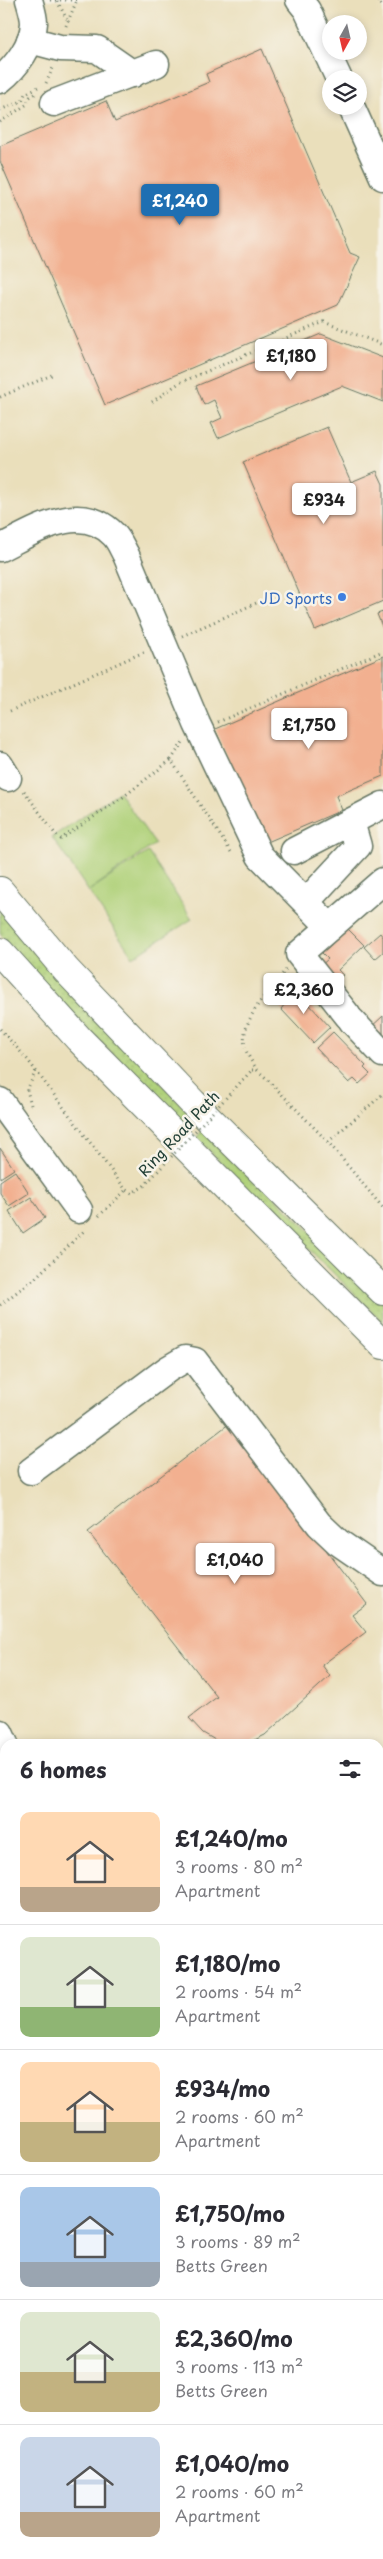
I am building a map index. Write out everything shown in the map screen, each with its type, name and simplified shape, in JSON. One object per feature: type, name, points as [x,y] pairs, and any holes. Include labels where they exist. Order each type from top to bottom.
[{"type":"highway","points":[[0,891],[66,970],[180,1089],[383,1291]]},
{"type":"highway","points":[[0,952],[79,1039],[383,1345]]},
{"type":"street","points":[[0,80],[14,69],[30,40],[34,23],[29,0]]},
{"type":"street","points":[[310,3],[336,70]]},
{"type":"street","points":[[30,40],[60,48],[97,49],[144,69],[48,97]]},
{"type":"street","points":[[356,115],[380,162]]},
{"type":"street","points":[[0,548],[64,519],[78,518],[100,524],[115,535],[126,555],[164,644],[192,729],[260,856],[330,926]]},
{"type":"street","points":[[294,850],[383,805]]},
{"type":"street","points":[[306,902],[358,846],[351,822]]},
{"type":"street","points":[[383,881],[299,954],[350,1019],[383,1054]]},
{"type":"street","points":[[3,1113],[88,1218]]},
{"type":"street","points":[[30,1472],[168,1369],[184,1359],[195,1361],[319,1524],[338,1542],[383,1573]]},
{"type":"path","points":[[43,0],[79,0]]},
{"type":"path","points":[[378,0],[383,8]]},
{"type":"path","points":[[57,1],[68,20]]},
{"type":"path","points":[[0,110],[22,101],[25,94],[39,87],[48,97]]},
{"type":"path","points":[[152,402],[179,382],[324,322],[383,344]]},
{"type":"path","points":[[0,397],[54,374]]},
{"type":"path","points":[[10,711],[270,597]]},
{"type":"path","points":[[4,772],[27,794],[56,835],[62,838],[123,797],[171,760],[192,729],[214,724],[383,651]]},
{"type":"path","points":[[171,760],[231,852],[245,857],[260,856]]},
{"type":"path","points":[[299,954],[271,987],[249,1020],[244,1035],[245,1048],[257,1070],[328,1142],[383,1208]]},
{"type":"path","name":"Ring Road Path","points":[[0,1029],[27,1059],[126,1190],[132,1193],[144,1186],[252,1070],[257,1070]]},
{"type":"path","points":[[328,1142],[383,1094]]},
{"type":"path","points":[[0,1305],[34,1279],[88,1218],[126,1190]]},
{"type":"green space","points":[[119,792],[155,844],[90,890],[148,852],[192,919],[133,957],[52,837]]},
{"type":"green space","points":[[0,908],[195,1120],[184,1128],[31,971],[0,934]]},
{"type":"green space","points":[[204,1129],[383,1302],[383,1322],[196,1138]]},
{"type":"building","points":[[262,49],[350,253],[360,257],[338,305],[105,405],[0,161],[0,146],[106,101],[115,122],[209,82],[206,74]]},
{"type":"building","points":[[321,334],[383,358],[383,402],[342,386],[218,438],[211,423],[222,418],[214,400],[204,405],[196,386]]},
{"type":"building","points":[[327,427],[351,482],[377,471],[383,484],[383,601],[315,630],[243,462]]},
{"type":"building","points":[[383,612],[383,629],[377,614]]},
{"type":"building","points":[[383,656],[383,776],[336,796],[342,810],[265,843],[215,729]]},
{"type":"building","points":[[348,929],[364,945],[338,970],[343,975],[335,983],[319,967],[328,959],[322,953]]},
{"type":"building","points":[[380,933],[383,937],[383,952],[375,959],[364,947]]},
{"type":"building","points":[[290,988],[296,994],[298,992],[330,1027],[313,1043],[281,1009],[285,1004],[279,999]]},
{"type":"building","points":[[383,1016],[383,1045],[369,1029]]},
{"type":"building","points":[[333,1032],[366,1066],[364,1068],[370,1074],[359,1084],[354,1079],[349,1083],[316,1048]]},
{"type":"building","points":[[0,1148],[14,1169],[0,1178]]},
{"type":"building","points":[[15,1171],[29,1193],[9,1206],[0,1193],[0,1181]]},
{"type":"building","points":[[31,1197],[45,1218],[23,1233],[9,1211]]},
{"type":"building","points":[[230,1423],[367,1604],[352,1615],[366,1632],[322,1665],[330,1676],[265,1735],[257,1739],[213,1739],[203,1733],[189,1718],[217,1697],[88,1532]]},
{"type":"place","name":"JD Sports","points":[[342,597]]}]
